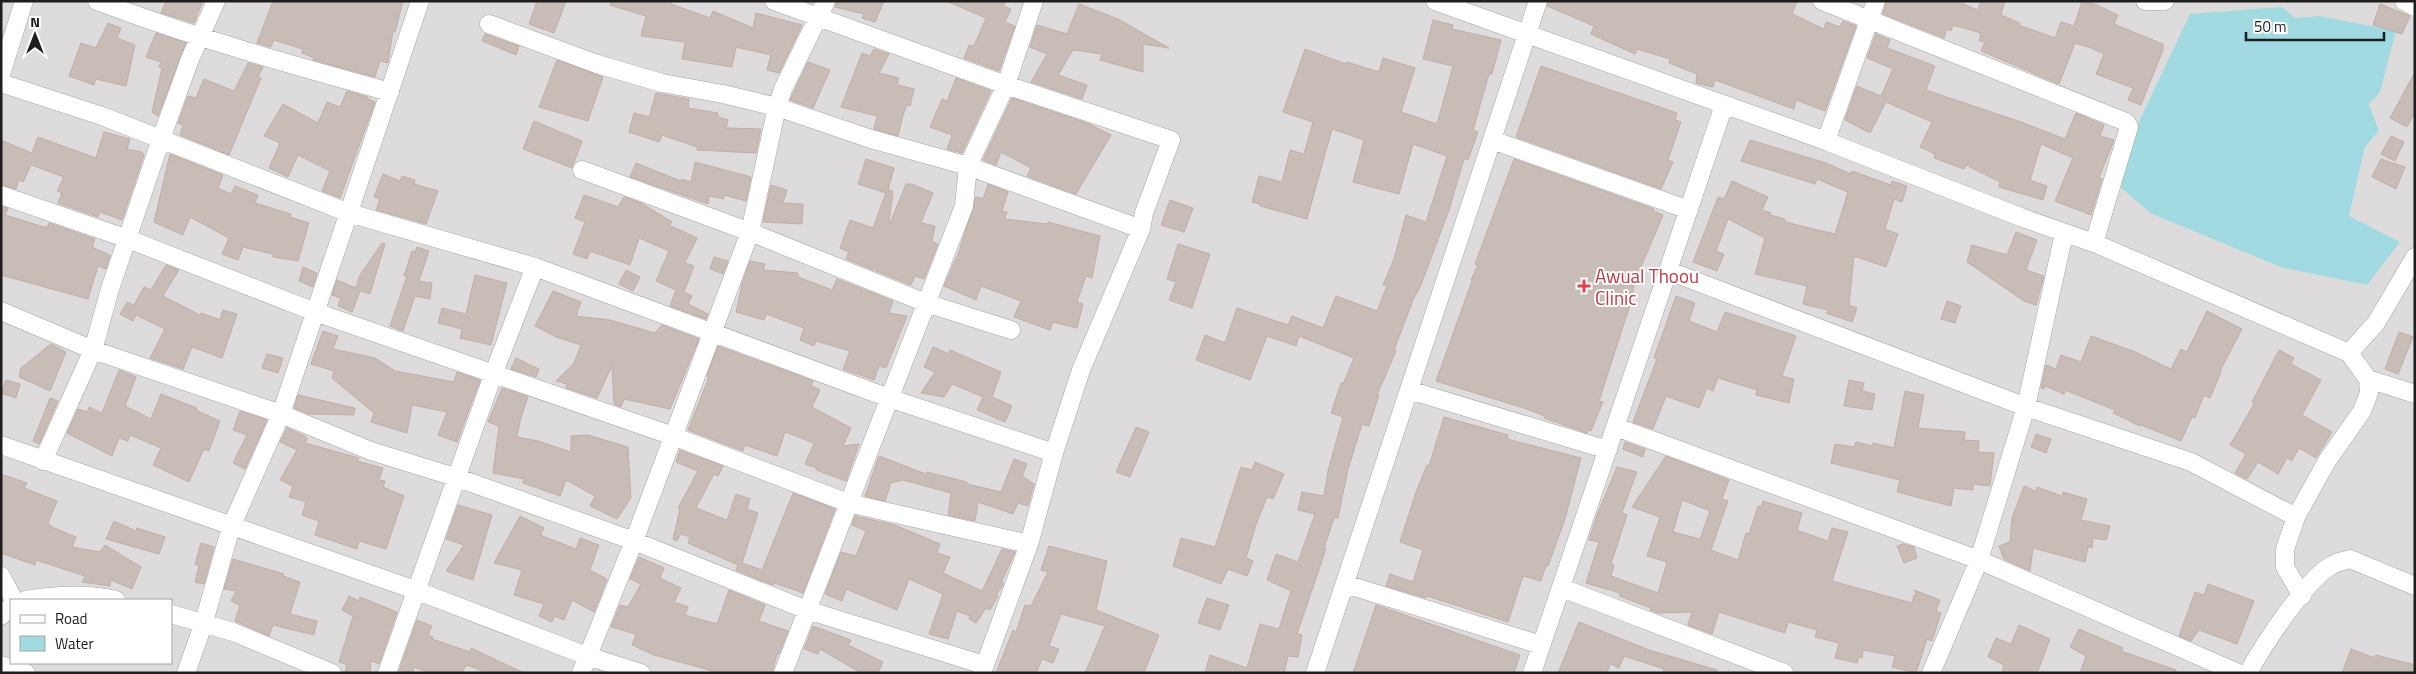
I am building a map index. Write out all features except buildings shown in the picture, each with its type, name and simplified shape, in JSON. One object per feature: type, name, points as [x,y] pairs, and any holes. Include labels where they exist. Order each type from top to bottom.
[{"type":"street","points":[[1,74],[24,1]]},
{"type":"street","points":[[96,1],[168,28],[390,92]]},
{"type":"street","points":[[44,460],[93,350],[161,139],[200,37],[216,1]]},
{"type":"street","points":[[186,673],[204,622],[231,527],[281,414],[420,1]]},
{"type":"street","points":[[1,311],[93,350],[281,414],[371,450],[458,478],[634,541],[807,610],[983,669],[1029,544],[1054,453],[1081,370],[1141,228],[1144,213],[1171,140],[1006,85],[823,9],[774,1]]},
{"type":"street","points":[[783,673],[964,206],[968,166],[1006,85],[1034,1]]},
{"type":"street","points":[[1435,1],[1826,142],[2094,243],[2349,353],[2368,379],[2369,393],[2362,411],[2327,462],[2296,517],[2285,549],[2285,566],[2302,596]]},
{"type":"street","points":[[1450,1],[1528,35]]},
{"type":"street","points":[[1315,673],[1538,1]]},
{"type":"street","points":[[1822,1],[2126,122],[2129,126],[2094,243]]},
{"type":"street","points":[[1826,142],[1876,1]]},
{"type":"street","points":[[2145,1],[2165,1]]},
{"type":"street","points":[[2404,1],[2415,6]]},
{"type":"street","points":[[581,673],[634,541],[750,232],[777,107],[783,89],[823,9]]},
{"type":"street","points":[[489,24],[597,64],[662,83],[723,94],[777,107],[871,139],[968,166],[1141,228]]},
{"type":"street","points":[[1,84],[102,116],[349,213],[535,267],[890,398],[1054,453]]},
{"type":"street","points":[[1532,673],[1724,105]]},
{"type":"street","points":[[1492,140],[1689,210]]},
{"type":"street","points":[[582,170],[750,232],[926,302],[1011,330]]},
{"type":"street","points":[[1,195],[128,239],[315,312],[673,436],[848,503],[1029,544]]},
{"type":"street","points":[[1931,673],[1980,560],[2026,407],[2064,233]]},
{"type":"street","points":[[2349,353],[2376,323],[2415,257]]},
{"type":"street","points":[[387,673],[415,590],[458,478],[493,375],[535,267]]},
{"type":"street","points":[[1669,270],[2026,407],[2191,462],[2296,517]]},
{"type":"street","points":[[2368,379],[2415,394]]},
{"type":"street","points":[[1409,390],[1608,450]]},
{"type":"street","points":[[1616,427],[1980,560],[2238,673]]},
{"type":"street","points":[[1,445],[415,590],[587,656],[641,673]]},
{"type":"street","points":[[2248,673],[2264,645],[2317,576],[2332,565],[2350,559],[2415,586]]},
{"type":"street","points":[[1,576],[13,599]]},
{"type":"street","points":[[1344,584],[1541,645]]},
{"type":"street","points":[[1562,588],[1784,673]]},
{"type":"street","points":[[38,599],[73,596],[105,599]]},
{"type":"street","points":[[1,616],[10,607]]},
{"type":"street","points":[[172,614],[204,622],[332,673]]},
{"type":"street","points":[[1,665],[26,673]]},
{"type":"shaded area","points":[[1,1],[2415,1],[2415,673],[1,673]],"holes":[[[2282,7],[2380,91],[2369,104],[2379,131],[2365,147],[2349,217],[2367,285],[2283,268],[2152,214]]]},
{"type":"water","points":[[2282,7],[2295,18],[2320,16],[2396,31],[2380,92],[2369,104],[2379,131],[2365,147],[2349,216],[2400,242],[2367,285],[2283,268],[2152,214],[2119,186],[2127,147],[2190,14]]},
{"type":"place","name":"Awual Thoou Clinic","points":[[1584,286]]}]
